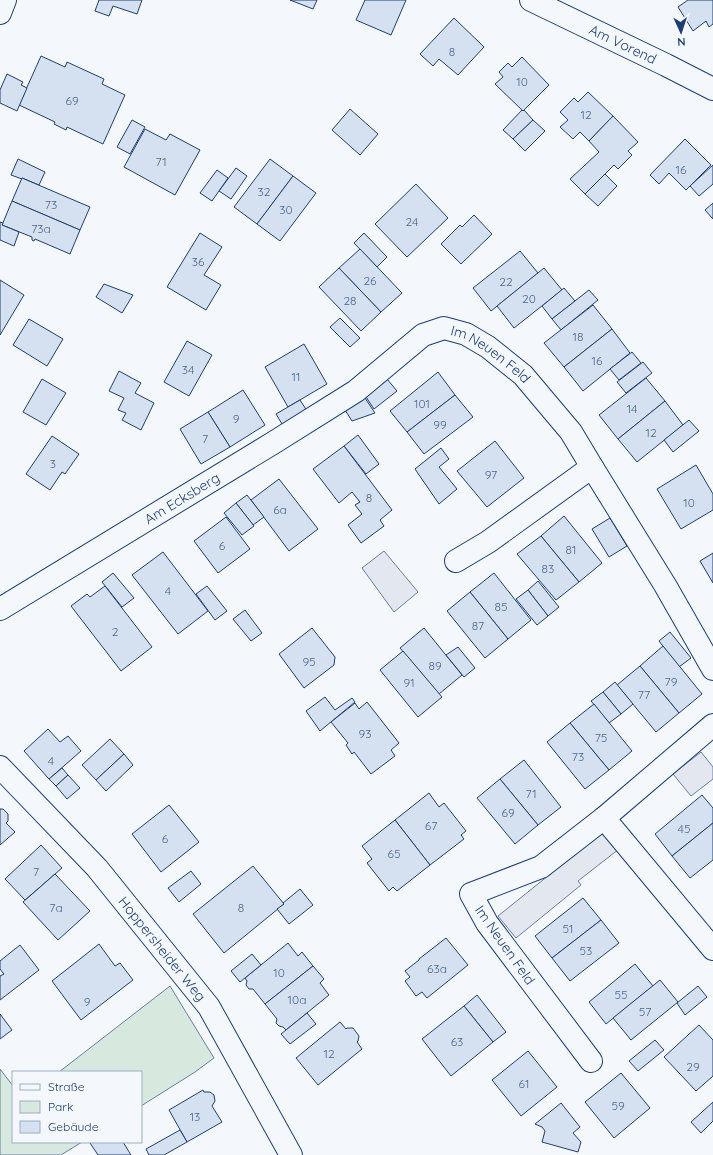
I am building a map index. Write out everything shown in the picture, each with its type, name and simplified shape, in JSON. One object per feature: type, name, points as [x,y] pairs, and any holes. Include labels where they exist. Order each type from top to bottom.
[{"type":"street","points":[[0,12],[5,0]]},
{"type":"street","name":"Am Vorend","points":[[531,0],[666,64],[713,89]]},
{"type":"street","name":"Im Neuen Feld","points":[[363,386],[423,335],[444,328],[466,334],[488,347],[523,375],[571,432],[665,585],[713,669]]},
{"type":"street","name":"Am Ecksberg","points":[[0,609],[273,444],[363,386]]},
{"type":"street","points":[[456,561],[488,542],[592,467]]},
{"type":"street","name":"Im Neuen Feld","points":[[591,1061],[487,922],[471,894],[541,867],[604,818],[713,725]]},
{"type":"street","name":"Hoppersheider Weg","points":[[0,767],[97,868],[209,1008],[291,1155]]},
{"type":"street","points":[[604,818],[713,949]]},
{"type":"green space","points":[[170,986],[214,1058],[195,1072],[142,1105],[142,1071],[60,1071]]},
{"type":"green space","points":[[0,1069],[12,1085],[12,1143],[80,1143],[61,1155],[0,1155]]},
{"type":"shaded area","points":[[384,551],[418,592],[394,612],[362,568]]},
{"type":"shaded area","points":[[701,752],[713,767],[713,779],[691,796],[673,774]]},
{"type":"shaded area","points":[[604,831],[619,849],[578,881],[581,885],[516,938],[498,916]]},
{"type":"building","points":[[99,0],[142,0],[137,14],[113,6],[109,16],[95,11]]},
{"type":"building","points":[[290,0],[317,0],[313,9]]},
{"type":"building","points":[[365,0],[406,0],[391,35],[356,20]]},
{"type":"building","points":[[688,0],[713,0],[713,24],[709,27],[706,21],[693,31],[678,7]]},
{"type":"building","points":[[454,18],[484,47],[458,75],[439,59],[433,66],[420,54]]},
{"type":"building","points":[[41,56],[65,67],[67,62],[104,79],[102,84],[125,95],[103,144],[67,127],[66,130],[54,124],[55,122],[19,105]]},
{"type":"building","points":[[522,57],[549,85],[523,111],[495,84],[503,77],[499,72],[508,63],[512,67]]},
{"type":"building","points":[[7,74],[23,82],[21,85],[27,88],[17,111],[0,103],[0,90]]},
{"type":"building","points":[[588,92],[613,116],[589,141],[580,132],[573,139],[560,127],[568,120],[560,112],[574,98],[578,102]]},
{"type":"building","points":[[350,109],[378,134],[360,155],[332,130]]},
{"type":"building","points":[[522,110],[524,110],[533,120],[513,139],[503,130]]},
{"type":"building","points":[[613,116],[638,142],[628,151],[632,155],[618,169],[614,165],[585,194],[570,179],[599,152],[589,141]]},
{"type":"building","points":[[132,120],[145,127],[130,154],[117,147]]},
{"type":"building","points":[[533,120],[545,131],[525,151],[513,139]]},
{"type":"building","points":[[145,129],[166,140],[170,134],[200,150],[175,195],[124,167]]},
{"type":"building","points":[[685,139],[711,165],[686,190],[669,173],[659,184],[650,175]]},
{"type":"building","points":[[18,159],[45,172],[39,185],[11,175]]},
{"type":"building","points":[[270,159],[293,176],[257,224],[234,207]]},
{"type":"building","points":[[713,165],[713,184],[699,196],[690,186]]},
{"type":"building","points":[[236,168],[247,176],[231,199],[219,191]]},
{"type":"building","points":[[217,170],[228,178],[212,201],[200,193]]},
{"type":"building","points":[[605,174],[617,186],[598,206],[585,194]]},
{"type":"building","points":[[293,176],[316,193],[280,241],[257,224]]},
{"type":"building","points":[[22,178],[90,207],[80,230],[12,201]]},
{"type":"building","points":[[416,184],[448,218],[407,257],[375,224]]},
{"type":"building","points":[[12,201],[80,230],[70,254],[35,239],[34,241],[32,240],[32,237],[2,225]]},
{"type":"building","points":[[713,203],[713,219],[705,210]]},
{"type":"building","points":[[474,215],[492,234],[461,264],[441,244],[460,225],[462,227]]},
{"type":"building","points":[[0,222],[3,223],[2,225],[19,232],[14,246],[0,240]]},
{"type":"building","points":[[200,233],[222,247],[204,275],[221,285],[206,310],[167,287]]},
{"type":"building","points":[[364,233],[387,257],[377,267],[354,243]]},
{"type":"building","points":[[360,249],[402,293],[381,312],[339,268]]},
{"type":"building","points":[[520,251],[538,273],[491,311],[473,288]]},
{"type":"building","points":[[339,268],[381,312],[361,331],[319,287]]},
{"type":"building","points":[[544,268],[562,290],[514,328],[497,306]]},
{"type":"building","points":[[0,280],[24,295],[0,335]]},
{"type":"building","points":[[104,284],[133,295],[122,313],[96,297]]},
{"type":"building","points":[[564,288],[575,301],[552,319],[542,306]]},
{"type":"building","points":[[589,290],[598,300],[561,330],[552,319]]},
{"type":"building","points":[[593,305],[612,329],[564,367],[544,343]]},
{"type":"building","points":[[340,318],[360,338],[350,347],[330,327]]},
{"type":"building","points":[[29,319],[63,339],[47,366],[13,345]]},
{"type":"building","points":[[612,329],[630,353],[583,391],[564,367]]},
{"type":"building","points":[[187,341],[212,355],[189,396],[164,382]]},
{"type":"building","points":[[304,344],[327,384],[288,407],[265,367]]},
{"type":"building","points":[[632,352],[641,363],[619,380],[610,369]]},
{"type":"building","points":[[643,362],[652,373],[626,393],[617,382]]},
{"type":"building","points":[[119,371],[141,383],[135,393],[154,403],[141,430],[122,420],[126,413],[118,410],[124,398],[109,391]]},
{"type":"building","points":[[438,372],[455,395],[407,432],[390,411]]},
{"type":"building","points":[[646,378],[665,401],[618,439],[599,415]]},
{"type":"building","points":[[42,379],[66,393],[46,425],[23,412]]},
{"type":"building","points":[[387,379],[397,391],[374,409],[366,397]]},
{"type":"building","points":[[243,390],[265,425],[230,447],[208,412]]},
{"type":"building","points":[[455,395],[473,417],[424,454],[407,432]]},
{"type":"building","points":[[365,398],[375,413],[352,421],[345,410]]},
{"type":"building","points":[[300,400],[309,414],[285,429],[276,414]]},
{"type":"building","points":[[665,401],[683,425],[637,462],[618,439]]},
{"type":"building","points":[[208,412],[230,447],[201,464],[180,429]]},
{"type":"building","points":[[689,420],[699,431],[673,452],[664,440]]},
{"type":"building","points":[[358,435],[379,464],[366,474],[344,446]]},
{"type":"building","points":[[52,436],[79,454],[65,474],[62,472],[50,490],[26,474]]},
{"type":"building","points":[[495,441],[524,478],[487,507],[457,471]]},
{"type":"building","points":[[344,446],[392,510],[380,520],[384,526],[361,543],[348,525],[362,514],[355,505],[360,502],[352,492],[339,503],[313,469]]},
{"type":"building","points":[[441,448],[449,459],[439,467],[457,489],[439,504],[415,469]]},
{"type":"building","points":[[696,465],[713,494],[713,510],[681,529],[657,489]]},
{"type":"building","points":[[279,479],[318,529],[289,551],[251,500]]},
{"type":"building","points":[[247,495],[264,517],[253,525],[236,503]]},
{"type":"building","points":[[236,503],[254,526],[242,535],[224,513]]},
{"type":"building","points":[[564,516],[602,563],[579,582],[541,536]]},
{"type":"building","points":[[226,517],[250,549],[218,573],[194,541]]},
{"type":"building","points":[[610,518],[627,546],[609,557],[592,529]]},
{"type":"building","points":[[541,536],[579,582],[556,600],[517,554]]},
{"type":"building","points":[[163,552],[208,611],[178,634],[132,575]]},
{"type":"building","points":[[713,553],[713,583],[700,561]]},
{"type":"building","points":[[113,573],[134,598],[122,607],[102,582]]},
{"type":"building","points":[[494,573],[531,620],[508,639],[470,592]]},
{"type":"building","points":[[538,581],[559,607],[548,616],[528,590]]},
{"type":"building","points":[[105,586],[152,647],[121,671],[71,606],[87,594],[90,597]]},
{"type":"building","points":[[207,586],[227,611],[215,620],[196,594]]},
{"type":"building","points":[[528,590],[548,616],[537,625],[516,599]]},
{"type":"building","points":[[470,592],[508,639],[485,658],[447,611]]},
{"type":"building","points":[[245,610],[262,633],[251,641],[233,619]]},
{"type":"building","points":[[312,628],[335,657],[334,665],[304,688],[279,654]]},
{"type":"building","points":[[424,628],[462,675],[439,694],[400,648]]},
{"type":"building","points":[[670,632],[691,658],[679,667],[659,641]]},
{"type":"building","points":[[663,646],[702,694],[679,713],[640,666]]},
{"type":"building","points":[[458,647],[475,668],[464,677],[446,655]]},
{"type":"building","points":[[403,651],[442,697],[418,717],[380,670]]},
{"type":"building","points":[[640,666],[679,713],[656,732],[617,685]]},
{"type":"building","points":[[615,682],[633,704],[621,714],[603,692]]},
{"type":"building","points":[[603,692],[621,714],[609,723],[591,701]]},
{"type":"building","points":[[325,697],[335,710],[352,698],[355,702],[320,731],[306,711]]},
{"type":"building","points":[[367,702],[399,743],[391,750],[395,756],[371,774],[354,752],[352,754],[346,745],[348,743],[331,722],[355,703],[359,709]]},
{"type":"building","points":[[594,704],[632,751],[609,770],[570,723]]},
{"type":"building","points":[[570,723],[609,770],[585,789],[547,742]]},
{"type":"building","points":[[48,729],[60,742],[68,736],[81,751],[49,779],[24,751]]},
{"type":"building","points":[[110,739],[124,754],[96,780],[82,765]]},
{"type":"building","points":[[124,754],[133,765],[106,791],[96,780]]},
{"type":"building","points":[[524,760],[561,807],[538,825],[500,779]]},
{"type":"building","points":[[62,768],[68,775],[56,786],[49,779]]},
{"type":"building","points":[[68,775],[80,788],[67,799],[56,786]]},
{"type":"building","points":[[500,779],[538,825],[515,844],[477,798]]},
{"type":"building","points":[[429,793],[439,807],[444,803],[466,831],[461,835],[464,839],[430,865],[395,820]]},
{"type":"building","points":[[702,795],[713,808],[713,823],[672,856],[655,834]]},
{"type":"building","points":[[169,805],[199,842],[161,872],[132,834]]},
{"type":"building","points":[[0,809],[3,809],[8,814],[8,821],[6,823],[15,832],[0,845]]},
{"type":"building","points":[[395,820],[430,865],[397,891],[393,887],[389,891],[367,863],[372,859],[362,846]]},
{"type":"building","points":[[713,823],[713,860],[690,878],[672,856]]},
{"type":"building","points":[[41,845],[62,868],[25,900],[5,879]]},
{"type":"building","points":[[253,866],[284,904],[224,953],[193,914]]},
{"type":"building","points":[[191,871],[201,884],[179,902],[168,888]]},
{"type":"building","points":[[55,874],[90,911],[58,940],[23,902]]},
{"type":"building","points":[[300,889],[313,905],[289,924],[277,909]]},
{"type":"building","points":[[583,898],[601,920],[552,958],[535,936]]},
{"type":"building","points":[[601,920],[619,943],[570,981],[552,958]]},
{"type":"building","points":[[446,938],[468,965],[427,998],[422,992],[416,996],[405,981],[410,977],[405,971]]},
{"type":"building","points":[[288,943],[298,956],[302,952],[313,966],[265,1004],[253,989],[249,989],[246,985],[247,981],[245,978]]},
{"type":"building","points":[[99,944],[115,966],[120,963],[133,980],[81,1020],[52,981]]},
{"type":"building","points":[[20,945],[39,970],[0,1000],[0,976],[4,974],[0,969],[0,961]]},
{"type":"building","points":[[252,954],[261,965],[240,982],[231,971]]},
{"type":"building","points":[[635,964],[653,986],[606,1024],[589,1002]]},
{"type":"building","points":[[313,966],[324,979],[320,983],[329,995],[286,1030],[276,1023],[277,1019],[265,1004]]},
{"type":"building","points":[[660,980],[678,1002],[631,1040],[613,1018]]},
{"type":"building","points":[[698,986],[707,997],[685,1015],[677,1003]]},
{"type":"building","points":[[477,995],[506,1032],[493,1042],[464,1006]]},
{"type":"building","points":[[464,1006],[493,1042],[451,1076],[422,1039]]},
{"type":"building","points":[[307,1013],[316,1024],[290,1044],[281,1034]]},
{"type":"building","points":[[0,1014],[12,1030],[0,1039]]},
{"type":"building","points":[[340,1022],[346,1029],[353,1028],[359,1036],[357,1042],[362,1049],[318,1085],[296,1058]]},
{"type":"building","points":[[699,1025],[713,1040],[713,1076],[696,1091],[664,1057]]},
{"type":"building","points":[[655,1040],[664,1050],[638,1071],[629,1061]]},
{"type":"building","points":[[528,1051],[557,1087],[521,1116],[492,1080]]},
{"type":"building","points":[[621,1073],[650,1108],[614,1138],[585,1102]]},
{"type":"building","points":[[203,1090],[204,1092],[210,1092],[214,1095],[215,1101],[212,1106],[222,1122],[187,1142],[169,1110]]},
{"type":"building","points":[[713,1102],[713,1121],[701,1133],[691,1122]]},
{"type":"building","points":[[561,1103],[580,1127],[573,1133],[581,1142],[578,1152],[542,1142],[545,1131],[542,1127],[535,1124]]},
{"type":"building","points":[[180,1130],[187,1142],[164,1155],[149,1155],[146,1149]]},
{"type":"building","points":[[90,1143],[124,1143],[131,1155],[98,1155]]}]
